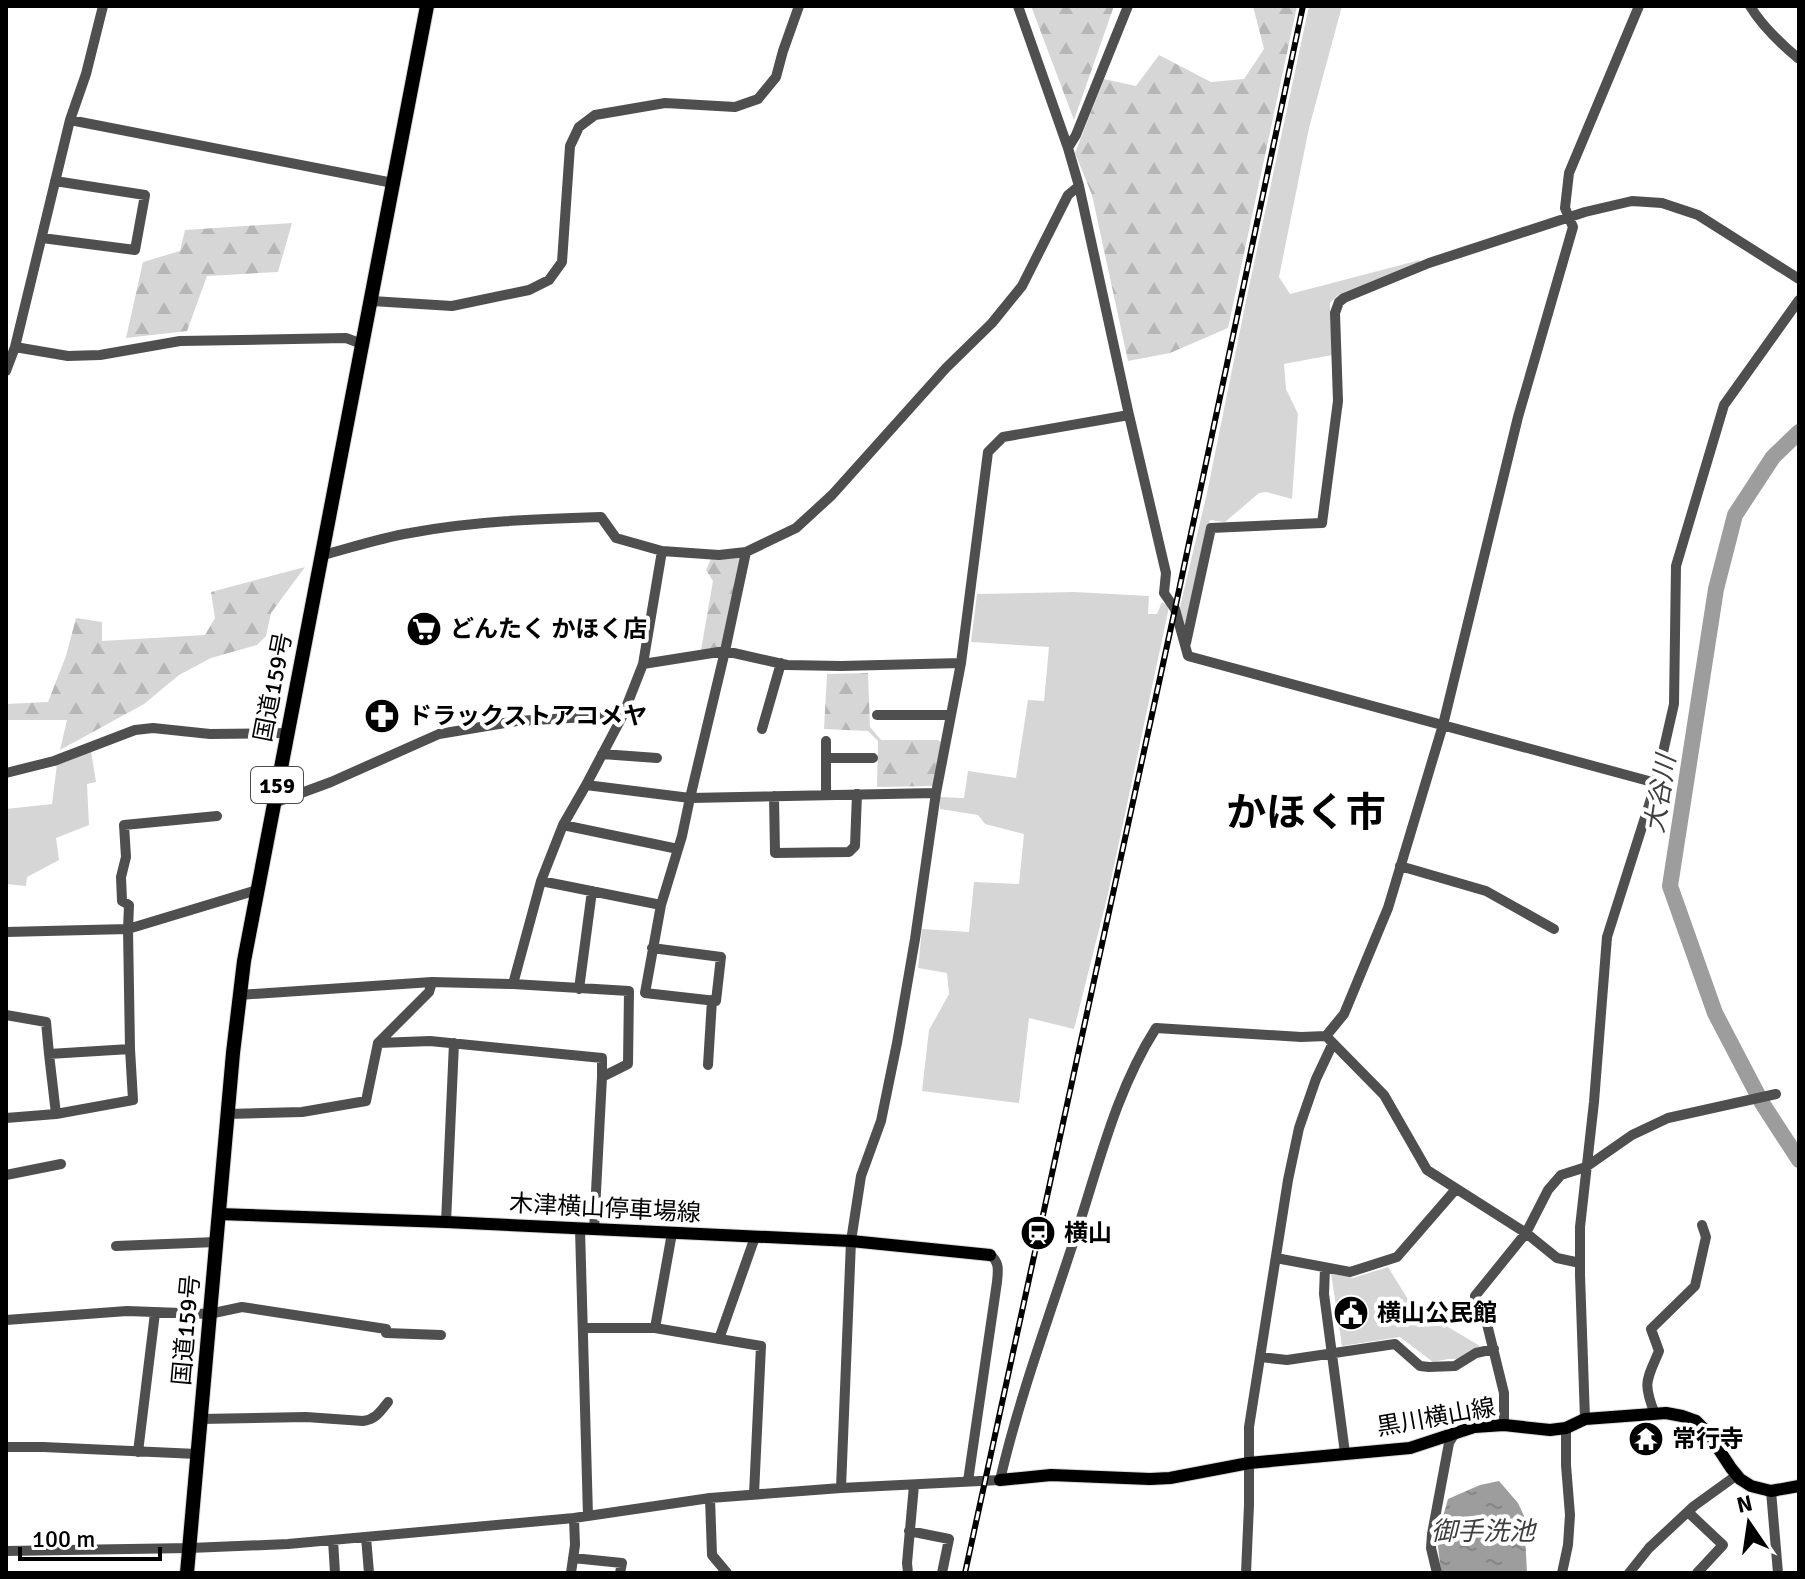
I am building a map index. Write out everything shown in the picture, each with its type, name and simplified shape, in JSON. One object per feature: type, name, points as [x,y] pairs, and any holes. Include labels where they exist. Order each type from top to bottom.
[{"type":"highway","name":"国道159号","points":[[187,1573],[239,995],[320,556],[427,6]]},
{"type":"main road","name":"木津横山停車場線","points":[[218,1214],[851,1241],[990,1255]]},
{"type":"main road","name":"黒川横山線","points":[[1000,1480],[1051,1475],[1170,1478],[1249,1463],[1410,1448],[1474,1427],[1504,1425],[1550,1430],[1566,1428],[1585,1419],[1655,1414],[1682,1416],[1696,1421],[1737,1475],[1751,1486],[1771,1491]]},
{"type":"main road","points":[[1771,1491],[1799,1486]]},
{"type":"street","points":[[6,371],[15,347],[70,120],[86,74],[103,6]]},
{"type":"street","points":[[372,301],[452,306],[529,290],[549,280],[562,262],[570,146],[579,127],[595,115],[665,103],[735,107],[758,99],[776,77],[799,6]]},
{"type":"street","points":[[1018,6],[1079,186],[1166,573],[1164,593],[1175,609],[1188,656],[1656,783]]},
{"type":"street","points":[[1068,148],[1128,6]]},
{"type":"street","points":[[1246,1573],[1249,1427],[1299,1128],[1329,1040],[1344,1014],[1388,908],[1443,725],[1518,417],[1573,227],[1565,208],[1569,173],[1639,6]]},
{"type":"street","points":[[1750,6],[1786,49],[1799,59]]},
{"type":"street","points":[[70,120],[393,183]]},
{"type":"street","points":[[42,238],[135,250],[145,195],[55,181]]},
{"type":"street","points":[[320,556],[408,533],[509,520],[601,517],[616,538],[662,551],[719,555],[746,552],[796,528],[832,495],[946,368],[992,323],[1022,286],[1068,195],[1079,186]]},
{"type":"street","points":[[1185,647],[1211,528],[1322,523],[1338,401],[1335,313],[1344,298],[1429,263],[1585,212],[1632,201],[1662,203],[1698,215],[1799,279]]},
{"type":"street","points":[[1585,1419],[1580,1227],[1607,937],[1656,783],[1674,704],[1676,566],[1724,405],[1799,300]]},
{"type":"street","points":[[15,347],[68,356],[100,355],[180,341],[346,338],[362,344]]},
{"type":"street","points":[[841,1488],[851,1241],[861,1176],[881,1121],[897,1043],[936,793],[961,663],[988,452],[1003,437],[1129,415]]},
{"type":"street","points":[[513,984],[541,881],[563,825],[623,715],[643,664],[662,551]]},
{"type":"street","points":[[645,993],[661,905],[678,849],[746,552]]},
{"type":"street","points":[[643,664],[725,651],[781,663],[841,666],[961,663]]},
{"type":"street","points":[[762,729],[781,663]]},
{"type":"street","points":[[274,803],[331,782],[439,734],[517,721],[623,715]]},
{"type":"street","points":[[877,715],[951,715]]},
{"type":"street","points":[[6,773],[54,761],[135,730],[153,728],[210,734],[287,733]]},
{"type":"street","points":[[826,741],[826,795]]},
{"type":"street","points":[[602,754],[657,758]]},
{"type":"street","points":[[826,758],[873,758]]},
{"type":"street","points":[[586,785],[690,798],[936,793]]},
{"type":"street","points":[[774,796],[775,853],[849,852],[855,846],[857,794]]},
{"type":"street","points":[[6,1118],[56,1114],[133,1100],[129,905],[122,901],[121,877],[126,857],[124,825],[217,816]]},
{"type":"street","points":[[563,825],[678,849]]},
{"type":"street","points":[[1400,866],[1486,891],[1554,929]]},
{"type":"street","points":[[541,881],[661,905]]},
{"type":"street","points":[[6,932],[128,929],[257,890]]},
{"type":"street","points":[[579,989],[592,891]]},
{"type":"street","points":[[239,995],[432,982],[629,991],[716,1001],[721,957],[652,948]]},
{"type":"street","points":[[227,1114],[302,1112],[366,1101],[378,1043],[429,992],[432,982]]},
{"type":"street","points":[[602,1077],[628,1064],[629,991]]},
{"type":"street","points":[[708,1065],[712,1000]]},
{"type":"street","points":[[6,1015],[46,1022],[56,1114]]},
{"type":"street","points":[[6,1551],[288,1544],[574,1518],[754,1494],[1000,1480],[1020,1401],[1102,1151],[1137,1057],[1156,1028],[1329,1040],[1384,1095],[1427,1170],[1526,1233],[1557,1258],[1580,1263]]},
{"type":"street","points":[[378,1043],[430,1041],[602,1058],[594,1230]]},
{"type":"street","points":[[446,1222],[454,1043]]},
{"type":"street","points":[[49,1054],[130,1049]]},
{"type":"street","points":[[1504,1425],[1504,1393],[1487,1324],[1477,1308],[1475,1296],[1526,1233],[1548,1190],[1561,1175],[1586,1167],[1632,1135],[1668,1118],[1774,1095]]},
{"type":"street","points":[[6,1175],[61,1164]]},
{"type":"street","points":[[1276,1258],[1350,1272],[1397,1257],[1456,1189]]},
{"type":"street","points":[[1655,1414],[1649,1398],[1647,1377],[1659,1351],[1651,1329],[1695,1286],[1706,1237],[1702,1225]]},
{"type":"street","points":[[580,1229],[588,1516]]},
{"type":"street","points":[[655,1328],[672,1233]]},
{"type":"street","points":[[719,1339],[755,1237]]},
{"type":"street","points":[[116,1246],[216,1242]]},
{"type":"street","points":[[968,1481],[997,1282],[998,1265],[990,1255]]},
{"type":"street","points":[[1325,1268],[1324,1294],[1345,1453]]},
{"type":"street","points":[[6,1320],[127,1311],[209,1314],[242,1307],[386,1329],[386,1333],[441,1335]]},
{"type":"street","points":[[138,1452],[155,1313]]},
{"type":"street","points":[[583,1328],[655,1328],[761,1346],[754,1494]]},
{"type":"street","points":[[1260,1357],[1287,1360],[1395,1344],[1420,1366],[1429,1367],[1455,1366],[1476,1353],[1494,1349]]},
{"type":"street","points":[[200,1419],[306,1417],[363,1421],[378,1416],[388,1402]]},
{"type":"street","points":[[1562,1573],[1570,1515],[1566,1428]]},
{"type":"street","points":[[1437,1573],[1431,1548],[1432,1534],[1449,1443],[1455,1433]]},
{"type":"street","points":[[6,1447],[197,1454]]},
{"type":"street","points":[[1629,1573],[1649,1548],[1688,1512],[1737,1475]]},
{"type":"street","points":[[908,1573],[914,1485]]},
{"type":"street","points":[[1771,1491],[1778,1573]]},
{"type":"street","points":[[710,1498],[712,1555],[727,1573]]},
{"type":"street","points":[[1688,1512],[1723,1545],[1697,1573]]},
{"type":"street","points":[[571,1573],[575,1545],[574,1518]]},
{"type":"street","points":[[909,1531],[949,1539],[942,1573]]},
{"type":"street","points":[[366,1537],[369,1573]]},
{"type":"street","points":[[333,1540],[335,1573]]},
{"type":"street","points":[[573,1558],[622,1563],[620,1573]]},
{"type":"green space","points":[[1031,6],[1114,6],[1074,120]]},
{"type":"green space","points":[[1253,6],[1297,6],[1228,328],[1170,353],[1128,361],[1092,195],[1075,153],[1104,79],[1136,86],[1159,55],[1211,82],[1244,79],[1264,49]]},
{"type":"green space","points":[[1309,6],[1342,6],[1309,128],[1279,277],[1290,294],[1420,260],[1416,266],[1337,296],[1330,303],[1332,355],[1284,364],[1286,389],[1298,414],[1292,499],[1259,493],[1225,522],[1210,520],[1185,635],[1179,611],[1207,493]]},
{"type":"green space","points":[[292,223],[278,272],[207,276],[187,331],[126,338],[143,262],[180,251],[185,230]]},
{"type":"green space","points":[[741,556],[724,647],[701,650],[713,581],[706,570],[711,559]]},
{"type":"green space","points":[[305,567],[271,613],[266,636],[257,645],[211,658],[179,675],[144,704],[60,750],[67,720],[6,720],[6,704],[48,702],[66,656],[76,618],[102,622],[102,641],[205,635],[215,618],[211,592]]},
{"type":"green space","points":[[1074,592],[1149,596],[1148,614],[1157,614],[1162,602],[1169,607],[1108,894],[1074,1029],[1029,1018],[1019,1103],[922,1091],[929,1030],[949,994],[947,973],[918,968],[922,929],[969,932],[974,882],[1019,884],[1024,834],[985,824],[978,815],[940,809],[940,797],[964,798],[968,771],[1016,778],[1028,700],[1044,701],[1049,647],[971,642],[977,594]]},
{"type":"green space","points":[[868,673],[870,727],[881,740],[941,742],[933,786],[877,787],[878,741],[868,731],[824,729],[827,674]]},
{"type":"green space","points":[[91,751],[96,782],[87,784],[89,825],[56,838],[59,860],[27,877],[26,886],[6,884],[6,809],[52,804],[57,764]]},
{"type":"green space","points":[[1388,1267],[1427,1325],[1443,1324],[1480,1346],[1458,1359],[1433,1362],[1400,1337],[1342,1346],[1331,1273],[1353,1278]]},
{"type":"water","name":"御手洗池","points":[[1499,1481],[1518,1503],[1524,1516],[1527,1573],[1441,1572],[1437,1538],[1448,1499],[1480,1485]]},
{"type":"waterway","name":"大谷川","points":[[1799,432],[1773,457],[1735,515],[1716,589],[1670,886],[1715,1013],[1762,1103],[1799,1160]]},
{"type":"railway","points":[[965,1573],[1303,6]]},
{"type":"place","name":"どんたく かほく店","points":[[424,629]]},
{"type":"place","name":"ドラックストアコメヤ","points":[[382,716]]},
{"type":"place","name":"横山","points":[[1038,1233]]},
{"type":"place","name":"横山公民館","points":[[1351,1313]]},
{"type":"place","name":"常行寺","points":[[1646,1439]]},
{"type":"district","name":"かほく市","points":[[1306,812]]}]
